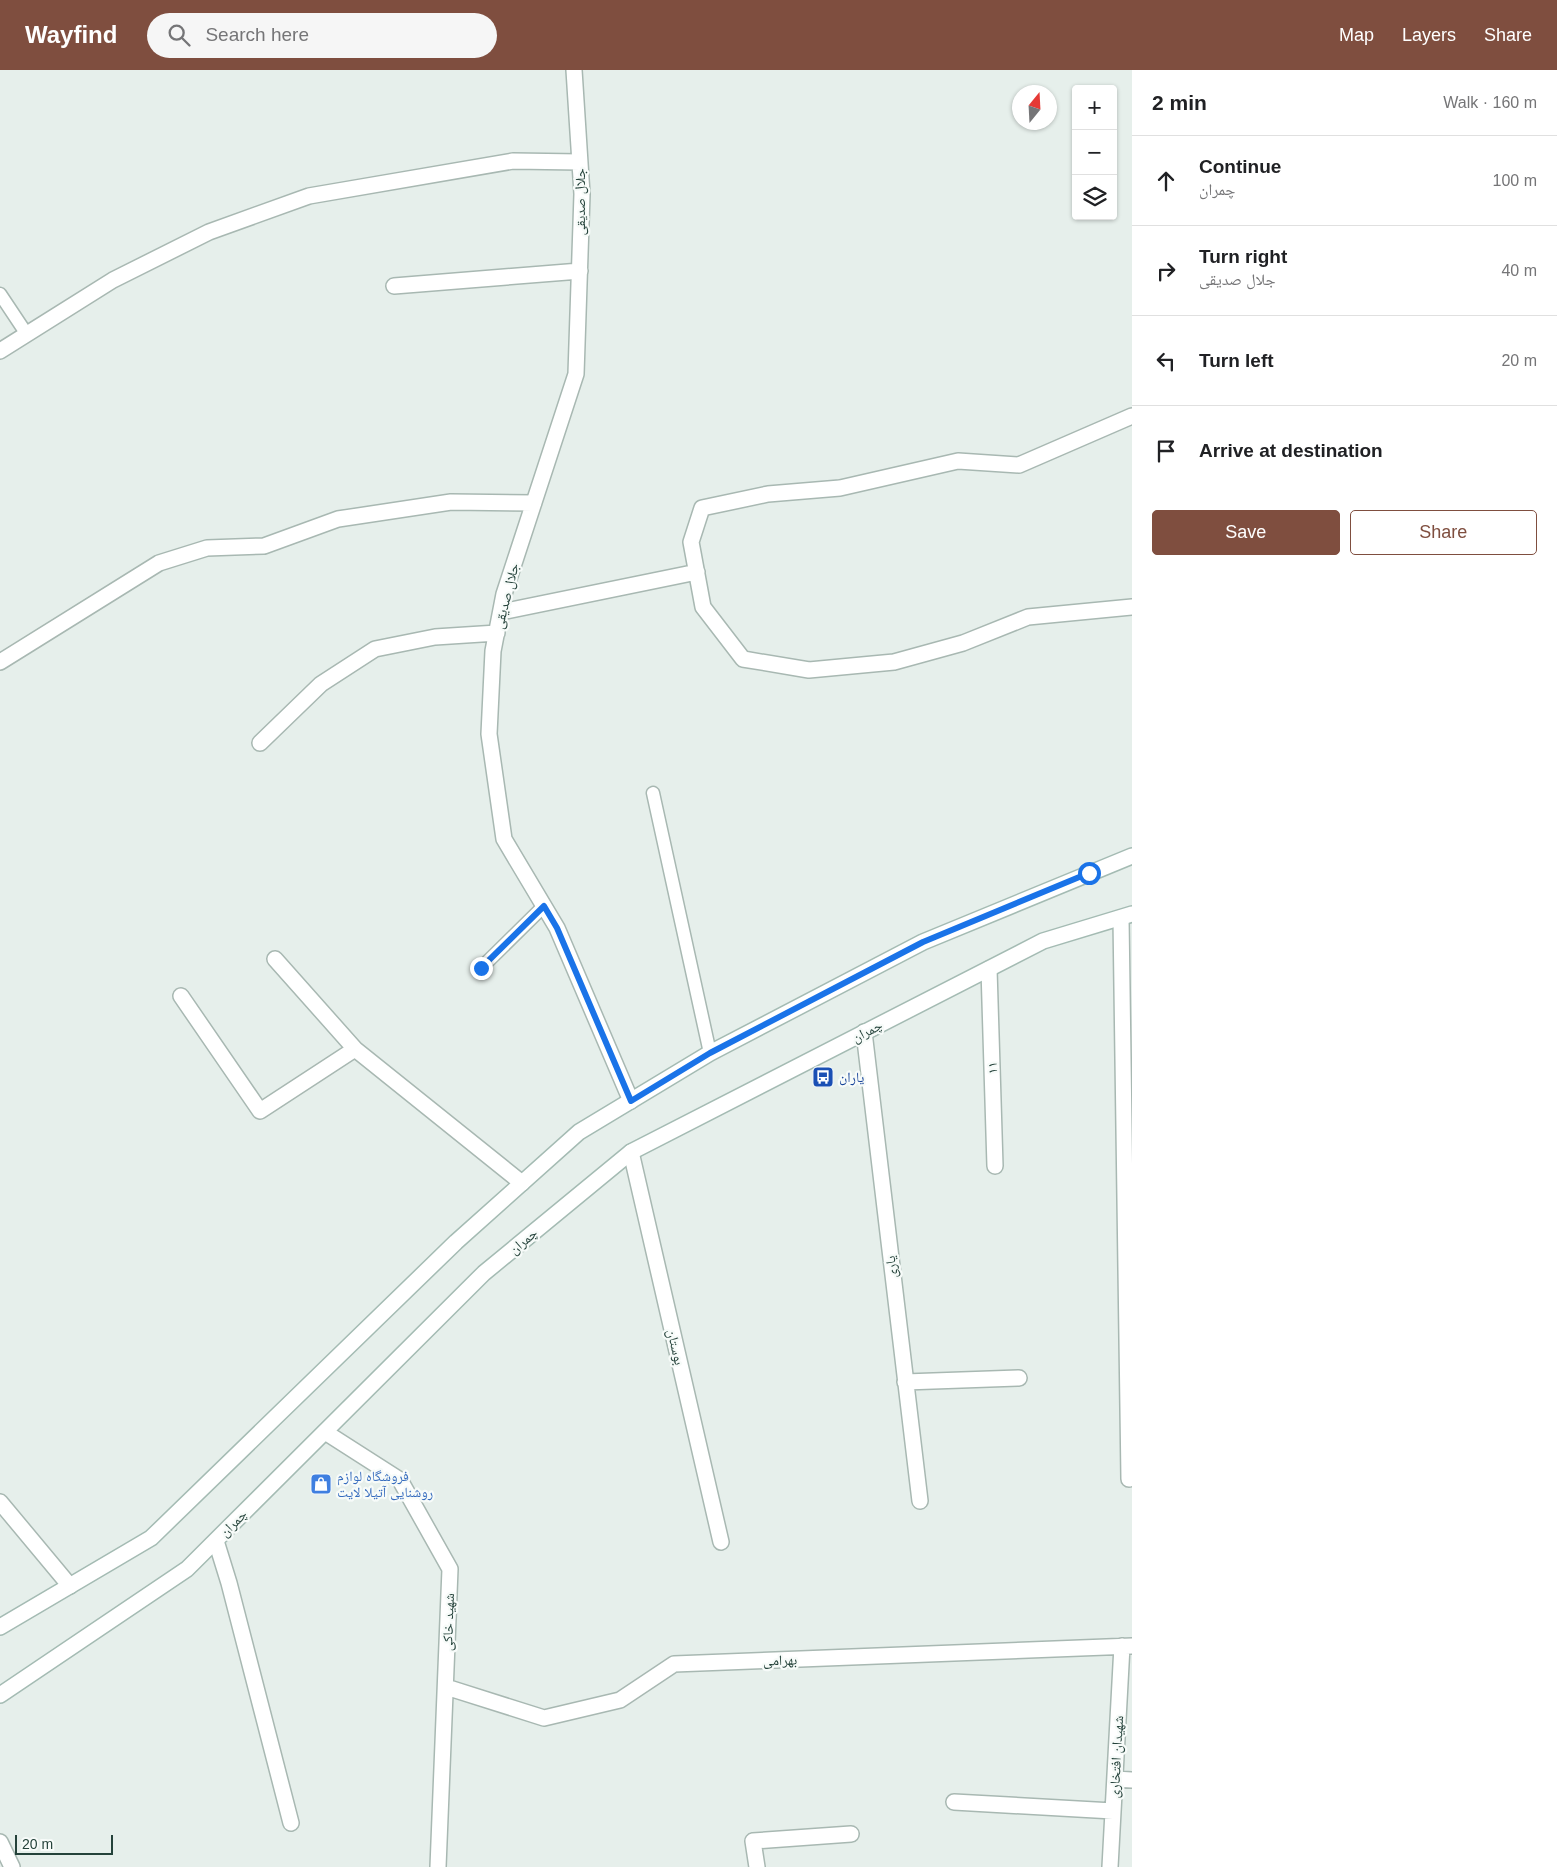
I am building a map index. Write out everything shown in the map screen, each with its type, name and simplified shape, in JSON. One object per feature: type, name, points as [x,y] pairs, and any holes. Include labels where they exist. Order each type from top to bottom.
[{"type":"street","name":"جلال صدیقی","points":[[574,70],[582,194],[576,374],[504,594],[493,652],[489,734],[504,839],[557,928],[631,1101]]},
{"type":"street","points":[[0,352],[26,333],[114,280],[209,232],[309,196],[513,161],[580,162]]},
{"type":"street","points":[[394,286],[580,271]]},
{"type":"street","points":[[1132,416],[1019,465],[958,461],[840,488],[768,494],[702,508],[691,542],[703,607],[743,659],[809,670],[894,662],[963,643],[1028,617],[1132,607]]},
{"type":"street","points":[[0,662],[158,563],[207,548],[264,546],[338,519],[451,502],[534,503]]},
{"type":"street","points":[[501,612],[697,572]]},
{"type":"street","points":[[260,743],[321,684],[375,649],[435,637],[497,633]]},
{"type":"street","points":[[0,1628],[151,1538],[456,1242],[579,1132],[710,1053],[923,942],[1132,856]]},
{"type":"street","points":[[1127,916],[1129,1479]]},
{"type":"street","name":"چمران","points":[[0,1695],[187,1569],[484,1273],[631,1152],[1043,941],[1127,916]]},
{"type":"street","points":[[275,959],[355,1049],[522,1183]]},
{"type":"street","name":"۱۱","points":[[989,969],[995,1166]]},
{"type":"street","points":[[181,996],[260,1111],[355,1049]]},
{"type":"street","name":"یاری","points":[[864,1032],[920,1501]]},
{"type":"street","name":"بوستان","points":[[631,1152],[721,1542]]},
{"type":"street","points":[[905,1382],[1019,1378]]},
{"type":"street","name":"شهید خاکی","points":[[325,1432],[400,1480],[450,1569],[438,1867]]},
{"type":"street","points":[[0,1502],[70,1586]]},
{"type":"street","points":[[216,1541],[229,1583],[291,1823]]},
{"type":"street","name":"بهرامی","points":[[446,1687],[544,1718],[620,1700],[674,1664],[1127,1646]]},
{"type":"street","name":"شهیدان افتخاری","points":[[1110,1867],[1115,1779],[1127,1646]]},
{"type":"street","points":[[1115,1779],[1132,1780]]},
{"type":"street","points":[[954,1802],[1113,1811]]},
{"type":"street","points":[[757,1867],[752,1842],[851,1834]]},
{"type":"street","points":[[0,1842],[12,1867]]},
{"type":"lane","points":[[0,294],[26,333]]},
{"type":"lane","points":[[653,793],[710,1053]]},
{"type":"lane","points":[[481,968],[544,906]]},
{"type":"place","name":"یاران","points":[[823,1077]]},
{"type":"place","name":"فروشگاه لوازم روشنایی آتیلا لایت","points":[[321,1484]]},
{"type":"route","points":[[481,968],[544,906],[557,928],[631,1101],[710,1053],[923,942],[1089,873]]}]
